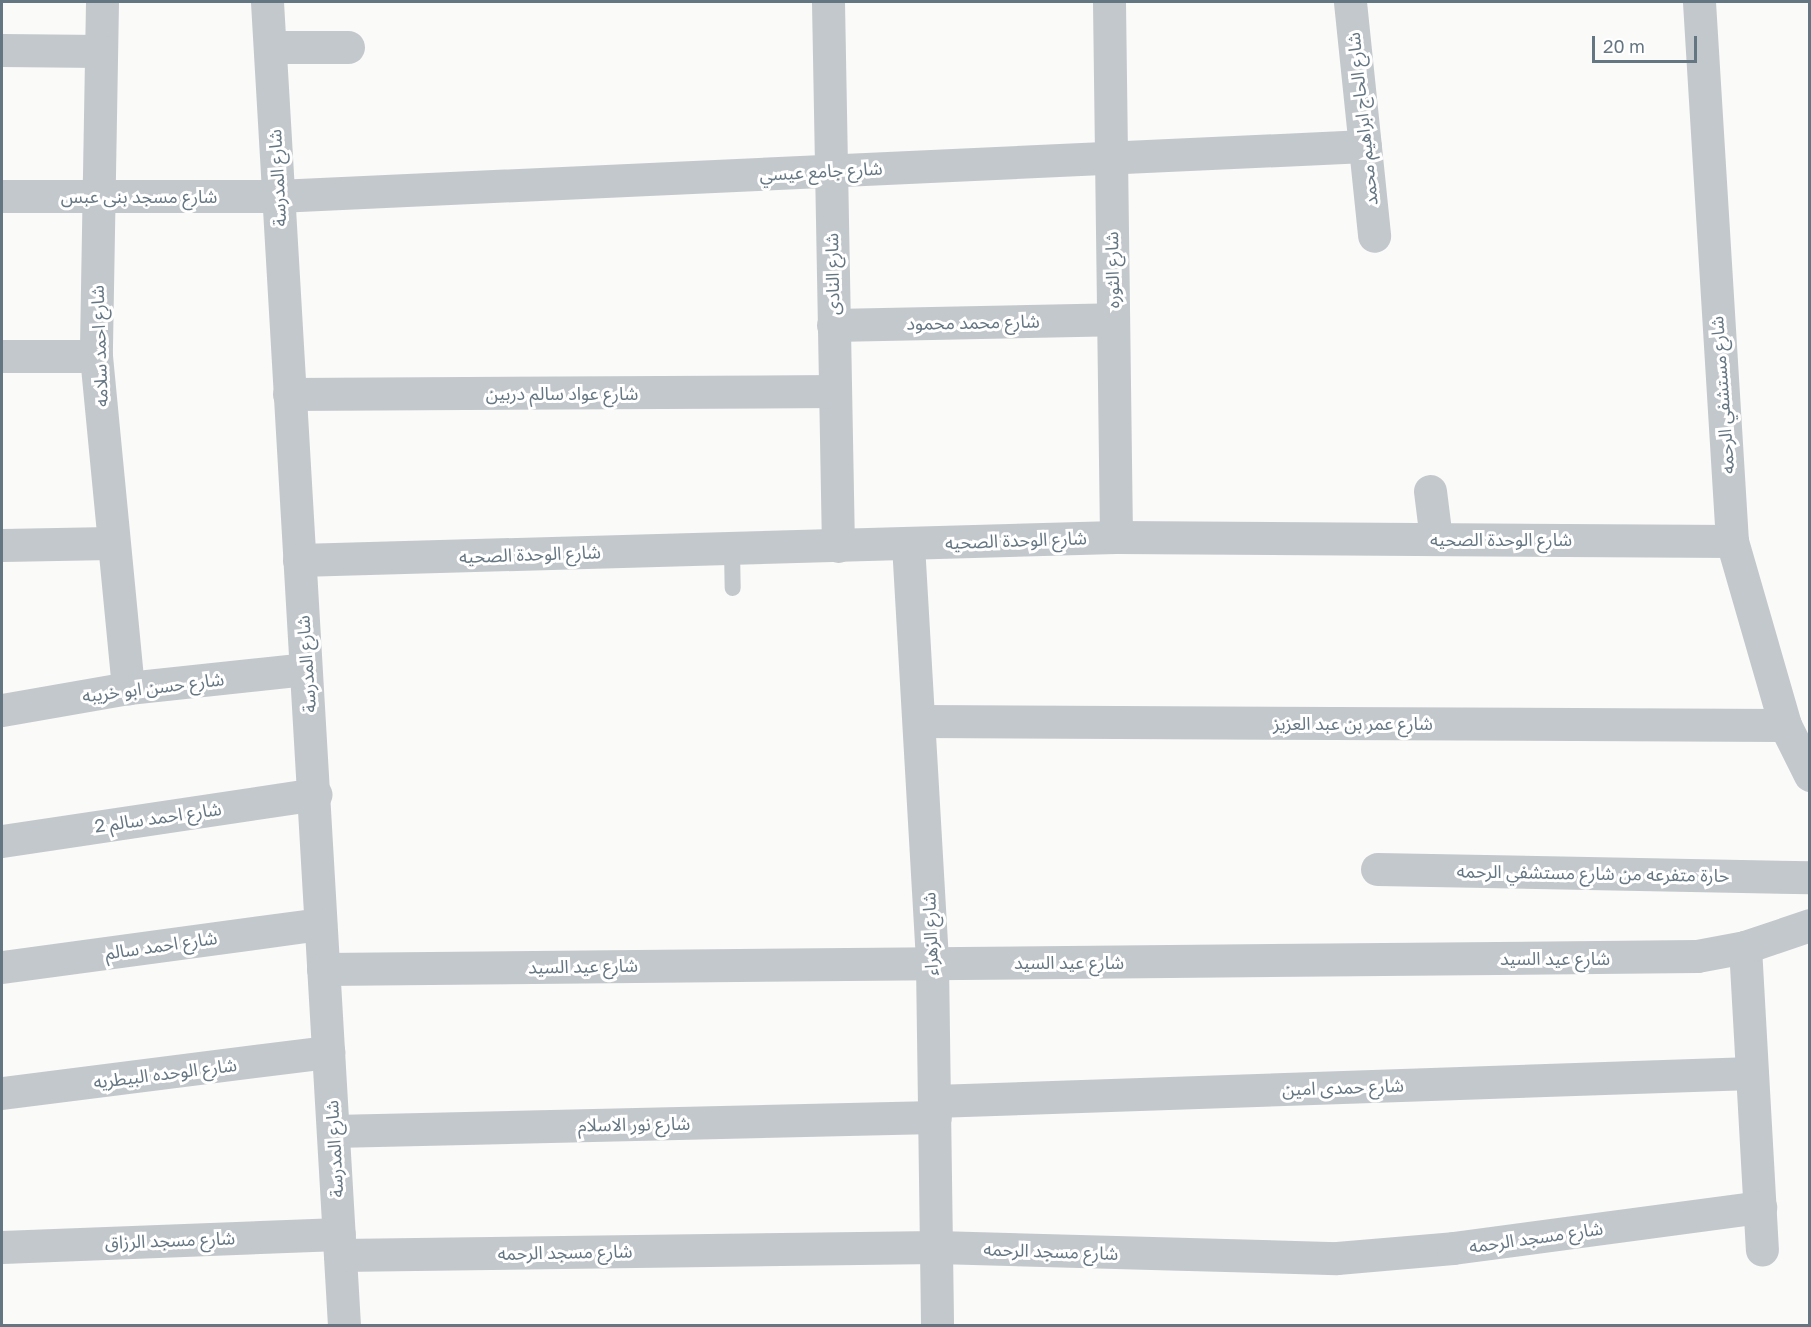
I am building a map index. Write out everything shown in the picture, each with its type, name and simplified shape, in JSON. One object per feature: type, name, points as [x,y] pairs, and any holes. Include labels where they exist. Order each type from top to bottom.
[{"type":"street","name":"شارع احمد سلامه","points":[[102,2],[96,356],[111,543],[128,688]]},
{"type":"street","name":"شارع المدرسة","points":[[267,2],[299,560],[315,794],[320,924],[344,1326]]},
{"type":"street","name":"شارع النادى","points":[[828,2],[838,546]]},
{"type":"street","name":"شارع الثوره","points":[[1109,2],[1116,537]]},
{"type":"street","name":"شارع الحاج ابراهيم محمد","points":[[1350,2],[1374,236]]},
{"type":"street","name":"شارع مستشفي الرحمه","points":[[1699,2],[1732,541],[1785,725],[1809,775]]},
{"type":"street","points":[[271,47],[348,47]]},
{"type":"street","points":[[2,50],[101,51]]},
{"type":"street","name":"شارع جامع عيسي","points":[[277,196],[1365,146]]},
{"type":"street","name":"شارع مسجد بنى عبس","points":[[2,196],[277,196]]},
{"type":"street","name":"شارع محمد محمود","points":[[833,325],[1113,320]]},
{"type":"street","points":[[2,356],[96,356]]},
{"type":"street","name":"شارع عواد سالم دربين","points":[[289,394],[835,391]]},
{"type":"street","points":[[1430,491],[1436,539]]},
{"type":"street","name":"شارع الوحدة الصحيه","points":[[299,560],[1116,537],[1732,541]]},
{"type":"street","points":[[2,545],[111,543]]},
{"type":"street","name":"شارع الزهراء","points":[[908,544],[921,721],[932,963],[937,1326]]},
{"type":"street","name":"شارع حسن ابو خريبه","points":[[2,710],[128,688],[306,669]]},
{"type":"street","name":"شارع عمر بن عبد العزيز","points":[[921,721],[1785,725]]},
{"type":"street","name":"شارع احمد سالم 2","points":[[2,841],[315,794]]},
{"type":"street","name":"حارة متفرعه من شارع مستشفي الرحمه","points":[[1377,869],[1809,877]]},
{"type":"street","name":"شارع احمد سالم","points":[[2,967],[320,924]]},
{"type":"street","name":"شارع عيد السيد","points":[[323,969],[1697,956],[1745,947],[1809,925]]},
{"type":"street","points":[[1745,947],[1762,1250]]},
{"type":"street","name":"شارع الوحده البيطريه","points":[[2,1093],[328,1052]]},
{"type":"street","name":"شارع حمدى امين","points":[[934,1109],[1752,1073]]},
{"type":"street","name":"شارع نور الاسلام","points":[[333,1131],[934,1109]]},
{"type":"street","name":"شارع مسجد الرحمه","points":[[339,1244],[937,1247],[1337,1258],[1453,1248],[1760,1207]]},
{"type":"street","name":"شارع مسجد الرزاق","points":[[2,1247],[339,1244]]},
{"type":"lane","points":[[732,549],[733,588]]}]
